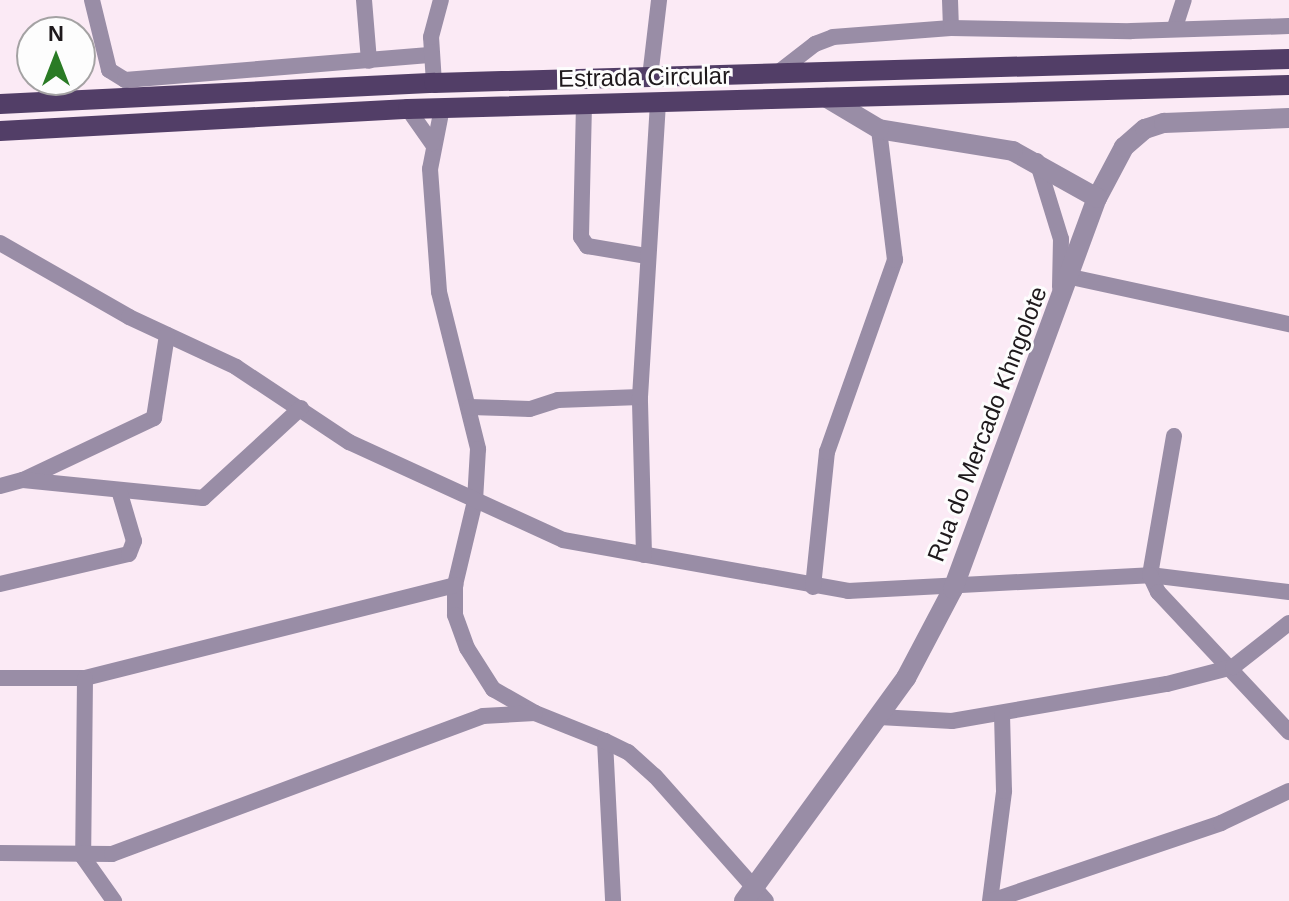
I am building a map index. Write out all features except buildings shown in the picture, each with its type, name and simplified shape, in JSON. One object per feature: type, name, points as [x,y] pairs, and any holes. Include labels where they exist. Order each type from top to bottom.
[{"type":"main road","name":"Estrada Circular","points":[[0,104],[434,83],[773,76],[1289,59]]},
{"type":"main road","name":"Estrada Circular","points":[[0,131],[408,109],[1289,85]]},
{"type":"street","points":[[92,0],[109,70],[125,80],[429,55]]},
{"type":"street","points":[[364,0],[369,61]]},
{"type":"street","points":[[434,83],[429,55],[441,0]]},
{"type":"street","points":[[650,77],[659,0]]},
{"type":"street","points":[[950,0],[951,28]]},
{"type":"street","points":[[1175,27],[1184,0]]},
{"type":"street","points":[[773,76],[815,44],[833,37],[951,28],[1131,31],[1175,27],[1289,26]]},
{"type":"street","points":[[827,98],[879,129],[979,144],[1037,161],[1097,198]]},
{"type":"street","points":[[644,555],[640,397],[658,102]]},
{"type":"street","points":[[584,104],[581,237],[587,246],[647,256]]},
{"type":"street","points":[[442,108],[432,143],[439,292],[478,449],[475,501],[455,585],[455,615],[467,648],[493,689],[535,713],[628,752],[655,776],[754,897]]},
{"type":"street","points":[[408,109],[432,143]]},
{"type":"street","name":"Rua do Mercado Khngolote","points":[[754,897],[879,717],[953,589],[1071,277],[1097,198],[1124,147],[1145,129],[1164,123],[1289,118]]},
{"type":"street","points":[[813,587],[827,452],[895,260],[879,129]]},
{"type":"street","points":[[1037,161],[1061,239],[1060,302]]},
{"type":"street","points":[[0,243],[167,335],[236,367],[349,442],[563,540],[813,587],[953,589],[1150,575],[1289,592]]},
{"type":"street","points":[[1071,277],[1289,324]]},
{"type":"street","points":[[0,486],[23,480],[154,418],[167,335]]},
{"type":"street","points":[[470,407],[530,409],[558,400],[640,397]]},
{"type":"street","points":[[23,480],[203,498],[301,408]]},
{"type":"street","points":[[1174,436],[1150,575],[1158,592],[1233,667],[1289,732]]},
{"type":"street","points":[[0,584],[129,554],[134,541],[119,490]]},
{"type":"street","points":[[0,678],[85,678],[455,585]]},
{"type":"street","points":[[879,717],[924,722],[1002,714],[1114,696],[1233,667],[1289,623]]},
{"type":"street","points":[[85,678],[83,857],[114,901]]},
{"type":"street","points":[[483,716],[493,689]]},
{"type":"street","points":[[0,853],[83,857],[112,854],[179,832],[483,716],[535,713]]},
{"type":"street","points":[[1002,714],[1004,791],[991,901],[1221,823],[1289,791]]},
{"type":"street","points":[[605,741],[613,901]]}]
